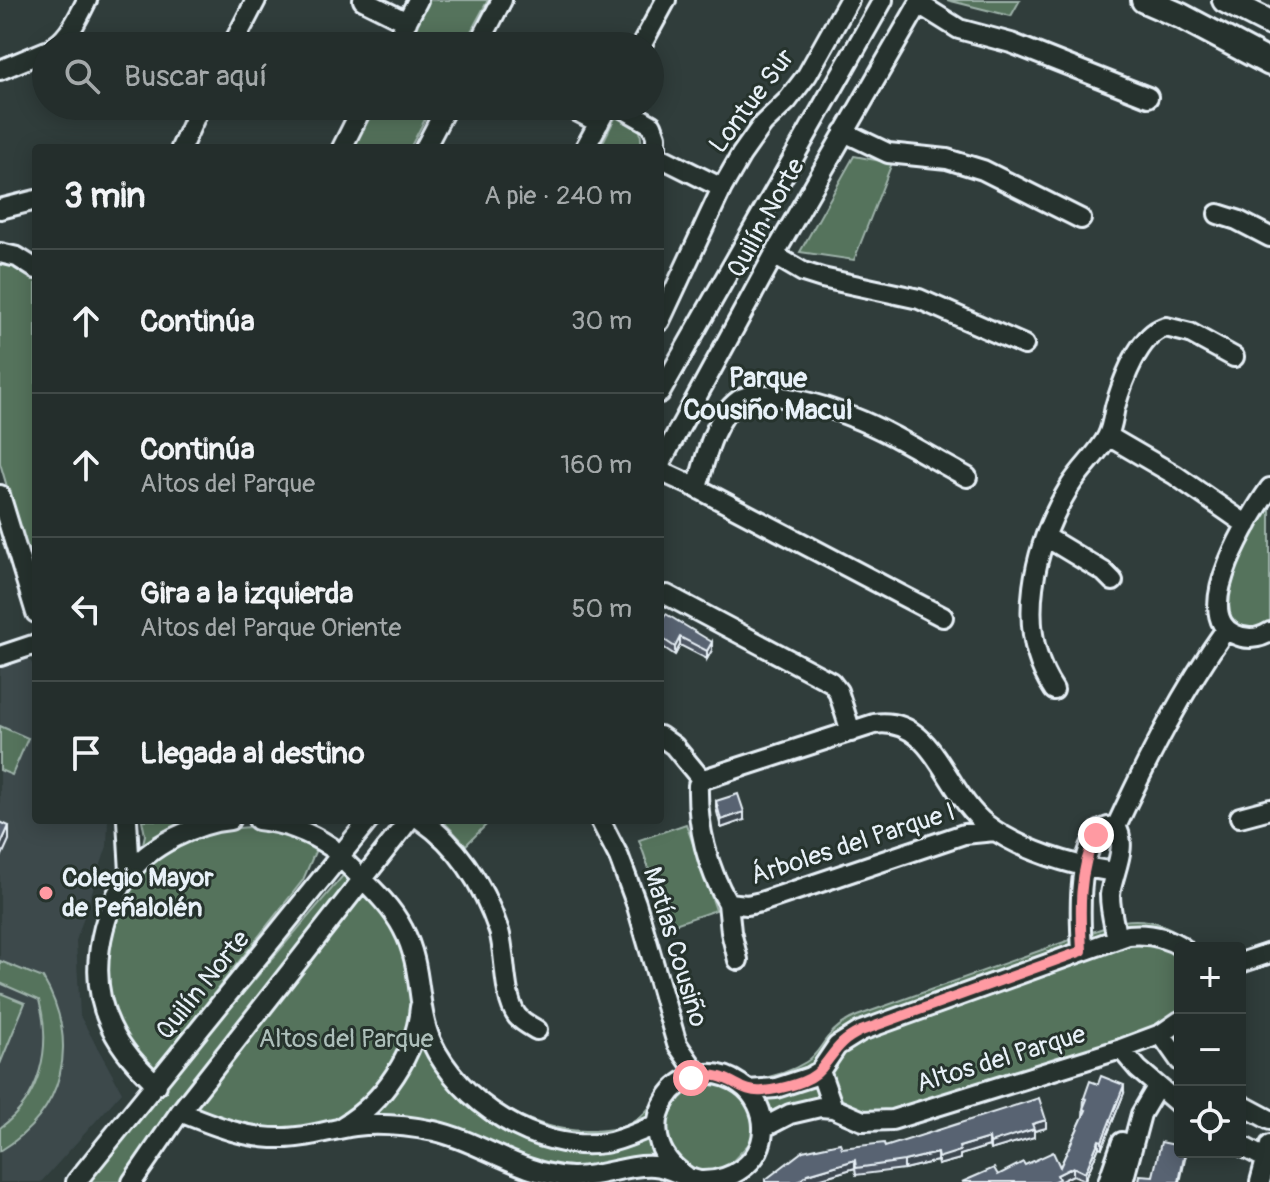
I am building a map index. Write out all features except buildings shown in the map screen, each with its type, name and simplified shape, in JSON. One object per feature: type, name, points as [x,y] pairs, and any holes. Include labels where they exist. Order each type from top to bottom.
[{"type":"main road","points":[[1144,0],[1270,63]]},
{"type":"main road","points":[[1225,0],[1270,23]]},
{"type":"street","points":[[68,32],[87,0]]},
{"type":"street","points":[[239,32],[256,0]]},
{"type":"street","points":[[363,0],[407,22]]},
{"type":"street","points":[[402,32],[418,0]]},
{"type":"street","points":[[485,32],[502,0]]},
{"type":"street","points":[[649,32],[666,0]]},
{"type":"street","name":"Lontue Sur","points":[[664,312],[722,188],[763,124],[787,101],[807,75],[849,0]]},
{"type":"street","name":"Quilín Norte","points":[[664,386],[883,0]]},
{"type":"street","points":[[920,2],[959,29],[1011,43],[1148,97]]},
{"type":"street","name":"Quilín Norte","points":[[664,457],[774,255],[920,2]]},
{"type":"street","points":[[0,70],[32,57]]},
{"type":"street","points":[[183,144],[194,120]]},
{"type":"street","points":[[344,144],[356,120]]},
{"type":"street","points":[[427,144],[440,120]]},
{"type":"street","points":[[587,144],[601,120]]},
{"type":"street","points":[[643,120],[652,125],[656,144]]},
{"type":"street","points":[[844,132],[888,153],[947,159],[983,170],[1081,219]]},
{"type":"street","points":[[664,159],[722,188]]},
{"type":"street","points":[[0,209],[32,201]]},
{"type":"street","points":[[1218,214],[1270,237]]},
{"type":"street","points":[[0,253],[17,257],[32,266]]},
{"type":"street","points":[[774,255],[803,272],[822,278],[919,299],[1024,345]]},
{"type":"street","points":[[1054,690],[1042,667],[1032,621],[1034,579],[1046,537],[1071,483],[1108,436],[1125,377],[1144,343],[1155,330],[1166,327],[1181,329],[1234,357]]},
{"type":"street","points":[[697,488],[722,420],[740,399],[760,393],[853,417],[967,477]]},
{"type":"street","points":[[1108,436],[1164,468],[1247,525]]},
{"type":"street","points":[[664,473],[943,617]]},
{"type":"street","points":[[1270,488],[1247,525],[1221,582],[1218,606],[1226,629],[1249,638],[1270,632]]},
{"type":"street","points":[[0,495],[32,600]]},
{"type":"street","points":[[1046,537],[1104,572],[1113,581]]},
{"type":"street","points":[[667,595],[831,682],[838,691],[851,732]]},
{"type":"street","points":[[1117,939],[1110,899],[1122,844],[1116,827],[1179,702],[1226,629]]},
{"type":"street","points":[[0,656],[32,645]]},
{"type":"street","name":"Árboles del Parque I","points":[[995,831],[964,834],[761,902],[747,905],[728,903],[717,885],[701,830],[697,807],[698,785],[702,780],[851,732],[884,723],[898,724],[912,729],[922,738],[963,801],[995,831],[1058,860],[1114,872]]},
{"type":"street","points":[[664,739],[674,746],[702,780]]},
{"type":"street","points":[[951,840],[965,821],[963,801]]},
{"type":"street","points":[[1240,817],[1270,809]]},
{"type":"street","points":[[127,824],[130,872]]},
{"type":"street","points":[[157,1085],[129,1058],[109,1024],[99,987],[99,949],[109,911],[130,872],[155,850],[188,830],[211,824]]},
{"type":"street","points":[[276,824],[299,829],[321,840],[395,914],[416,957],[430,1038],[448,1069],[478,1100],[515,1125],[557,1141],[603,1143],[656,1125]]},
{"type":"street","name":"Quilín Norte","points":[[76,1182],[366,824]]},
{"type":"street","points":[[132,1182],[180,1112],[406,824]]},
{"type":"street","points":[[426,824],[445,839],[478,884],[501,941],[515,1012],[537,1030]]},
{"type":"street","name":"Matías Cousiño","points":[[602,824],[619,857],[636,903],[678,1047],[677,1086]]},
{"type":"street","points":[[1082,951],[1081,898],[1086,868],[1096,835],[1104,828],[1116,827]]},
{"type":"street","points":[[728,903],[738,960]]},
{"type":"street","points":[[686,1176],[667,1160],[657,1137],[659,1110],[677,1086],[699,1076],[710,1075],[730,1079],[748,1090],[763,1091],[786,1086],[820,1071],[837,1046],[861,1031],[1128,935],[1149,934],[1174,942]]},
{"type":"street","points":[[1246,961],[1270,953]]},
{"type":"street","points":[[322,1134],[361,1114],[387,1087],[407,1051],[419,1018],[421,991]]},
{"type":"street","name":"Altos del Parque","points":[[763,1128],[793,1113],[812,1108],[833,1108],[863,1121],[892,1120],[1121,1049],[1161,1034],[1174,1025]]},
{"type":"street","points":[[1161,1034],[1174,1052]]},
{"type":"street","name":"Matías Cousiño","points":[[678,1047],[699,1076]]},
{"type":"street","points":[[1121,1049],[1174,1100]]},
{"type":"street","points":[[820,1071],[833,1108]]},
{"type":"street","points":[[1123,1182],[1124,1153],[1131,1122],[1141,1114],[1157,1087]]},
{"type":"street","points":[[180,1112],[217,1128],[248,1136],[286,1139],[353,1126],[401,1127],[434,1131],[497,1157],[569,1177],[593,1176],[652,1165],[708,1182],[731,1180],[757,1152],[763,1128],[761,1114],[748,1090]]},
{"type":"street","points":[[1246,1107],[1270,1120]]},
{"type":"street","points":[[1246,1147],[1268,1155],[1260,1182]]},
{"type":"street","points":[[1108,1182],[1124,1153]]},
{"type":"shaded area","name":"Colegio Mayor de Peñalolén","points":[[26,654],[32,664],[32,824],[108,824],[107,846],[76,941],[80,1016],[122,1092],[41,1182],[0,1182],[0,662]]},
{"type":"green space","points":[[426,0],[488,0],[471,32],[410,32]]},
{"type":"green space","points":[[947,0],[1020,0],[1011,16]]},
{"type":"green space","points":[[365,120],[425,120],[412,144],[352,144]]},
{"type":"green space","points":[[614,120],[626,120],[640,129],[642,144],[602,144]]},
{"type":"green space","points":[[854,156],[892,163],[854,260],[800,252]]},
{"type":"green space","points":[[0,260],[13,261],[32,275],[32,571],[0,463]]},
{"type":"green space","points":[[1270,501],[1270,621],[1253,630],[1241,628],[1228,613],[1229,585],[1247,540]]},
{"type":"green space","points":[[0,726],[28,738],[12,775],[0,770]]},
{"type":"green space","points":[[143,824],[197,824],[140,857],[145,835]]},
{"type":"green space","points":[[446,824],[487,824],[466,845]]},
{"type":"green space","points":[[686,824],[716,910],[669,926],[639,840]]},
{"type":"green space","points":[[250,827],[296,837],[317,847],[303,880],[154,1070],[125,1033],[109,993],[107,953],[116,916],[136,882],[165,854],[204,835]]},
{"type":"green space","points":[[346,872],[354,881],[125,1182],[83,1182]]},
{"type":"green space","name":"Altos del Parque","points":[[369,879],[384,892],[425,1020],[439,1046],[455,1066],[493,1100],[514,1113],[561,1129],[586,1131],[628,1125],[644,1114],[670,1082],[740,1081],[775,1076],[791,1070],[809,1060],[833,1031],[853,1018],[1123,921],[1153,922],[1171,929],[1188,942],[1174,942],[1174,1021],[1169,1026],[894,1121],[831,1112],[761,1131],[730,1164],[711,1173],[570,1173],[435,1128],[268,1135],[185,1107]]},
{"type":"green space","points":[[0,961],[43,978],[55,1002],[63,1051],[60,1074],[52,1096],[39,1117],[0,1151],[0,1128],[14,1116],[34,1087],[40,1070],[44,1036],[39,1000],[0,983]]},
{"type":"green space","points":[[0,993],[25,1003],[0,1064]]},
{"type":"place","name":"Colegio Mayor de Peñalolén","points":[[46,893]]},
{"type":"district","name":"Parque Cousiño Macul","points":[[768,394]]},
{"type":"route","points":[[691,1078],[720,1076],[750,1091],[786,1086],[820,1071],[837,1046],[861,1031],[1082,951],[1081,898],[1084,874],[1096,835]]}]
